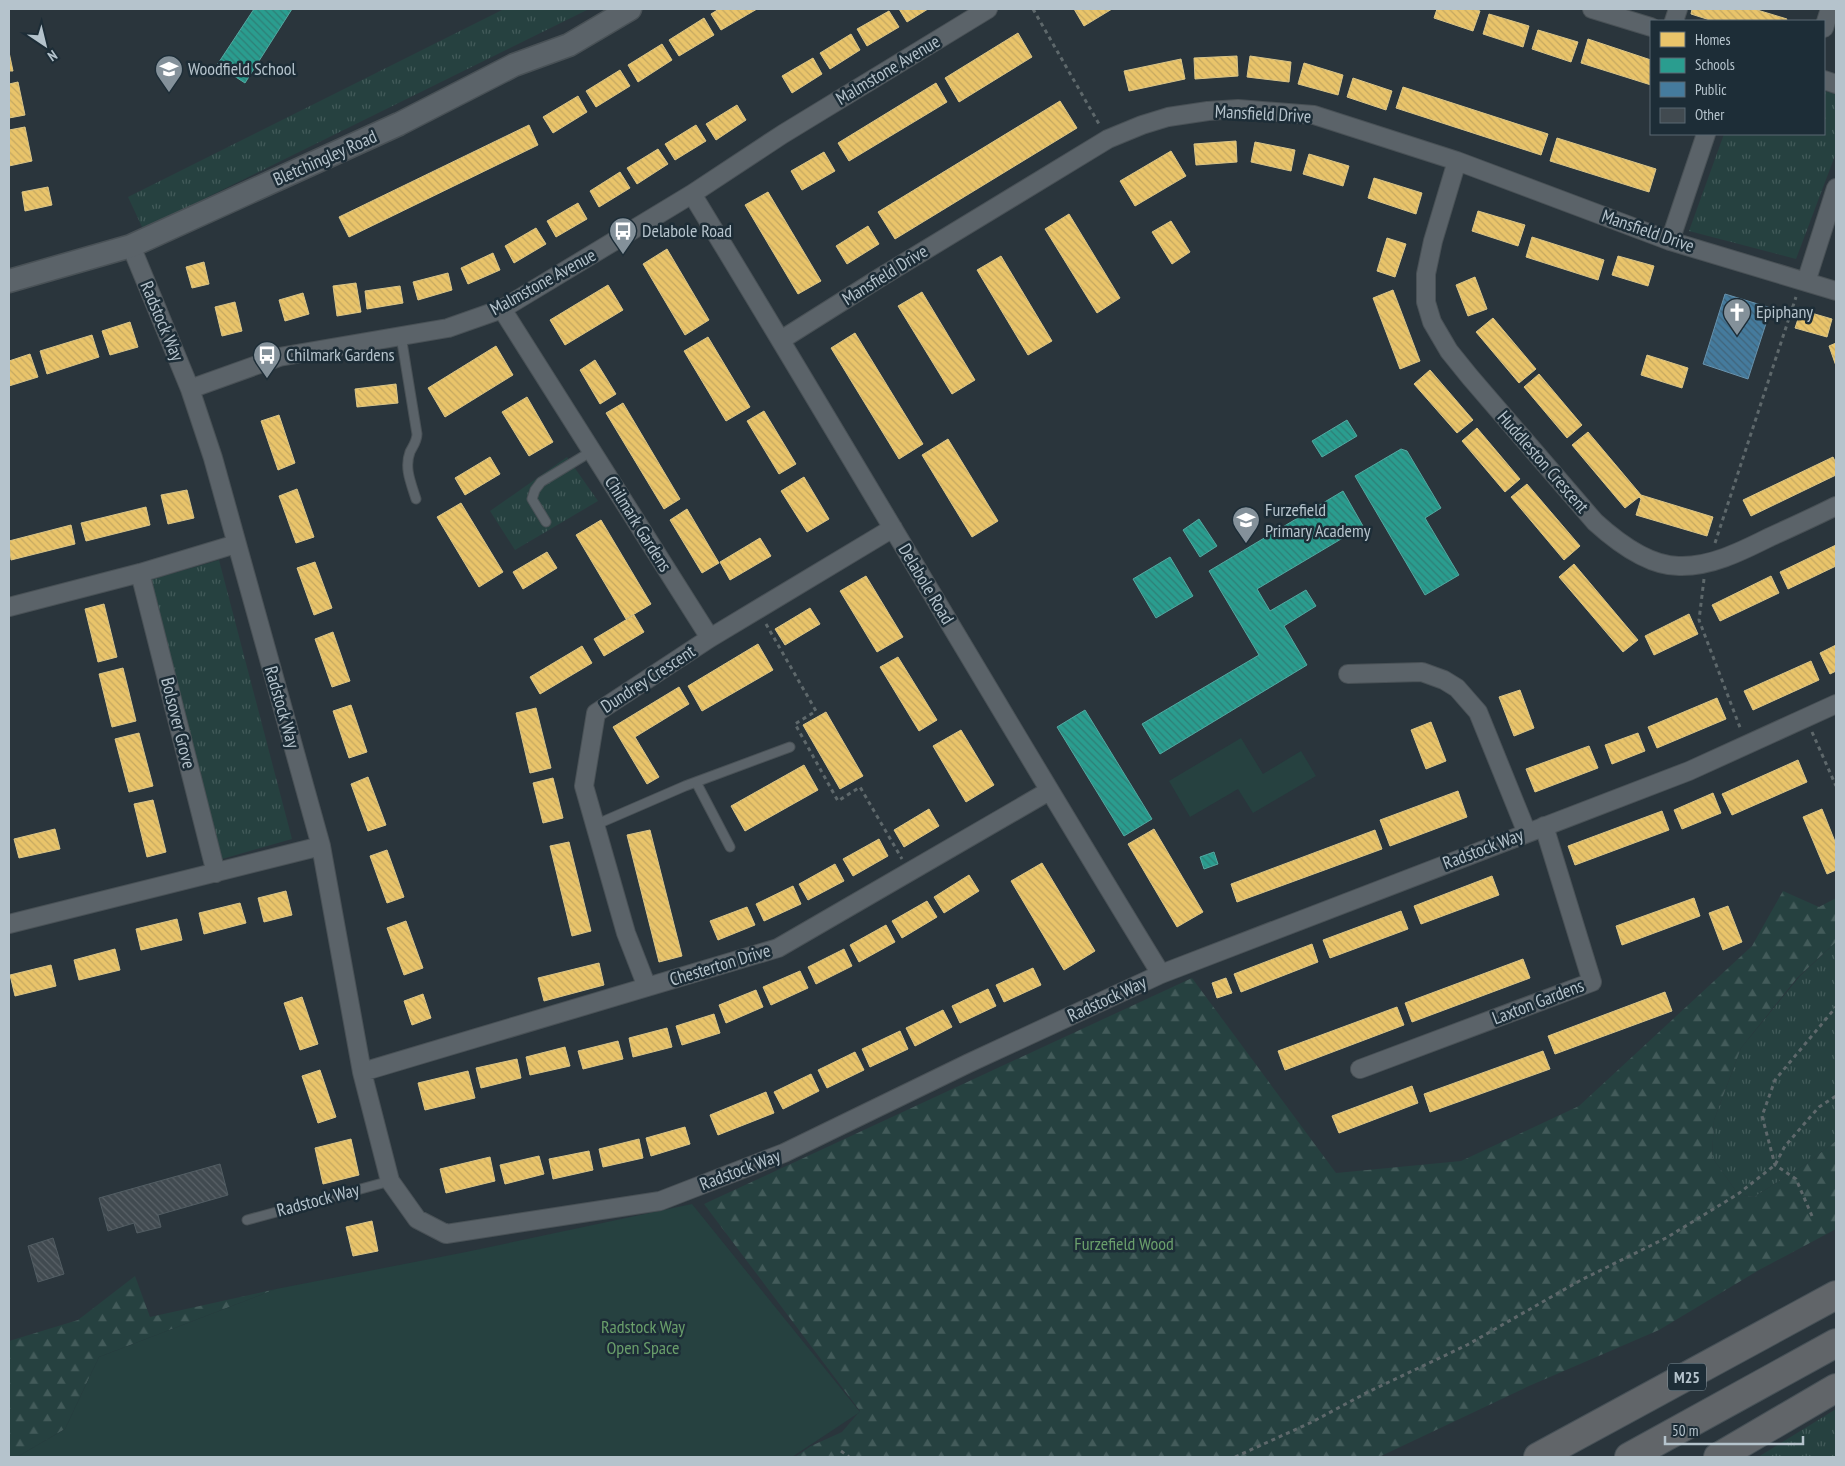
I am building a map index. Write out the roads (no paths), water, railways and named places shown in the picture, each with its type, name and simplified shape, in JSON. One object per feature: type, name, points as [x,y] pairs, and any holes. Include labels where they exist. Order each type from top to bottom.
[{"type":"highway","name":"M25","points":[[1538,1457],[1836,1294]]},
{"type":"highway","name":"M25","points":[[1629,1457],[1836,1343]]},
{"type":"highway","points":[[1718,1457],[1836,1388]]},
{"type":"street","name":"Bletchingley Road","points":[[9,281],[131,246],[399,124],[514,65],[569,44],[630,9]]},
{"type":"street","name":"Malmstone Avenue","points":[[190,389],[279,357],[448,328],[502,309],[692,194],[783,134],[988,9]]},
{"type":"street","points":[[1592,9],[1650,28]]},
{"type":"street","points":[[1825,25],[1830,9]]},
{"type":"street","name":"Mansfield Drive","points":[[781,340],[1108,139],[1168,117],[1208,110],[1238,109],[1314,115],[1457,161],[1670,241],[1836,291]]},
{"type":"street","points":[[1670,241],[1706,135]]},
{"type":"street","name":"Huddleston Crescent","points":[[1457,161],[1433,241],[1426,274],[1426,302],[1432,322],[1439,336],[1470,377],[1605,532],[1624,546],[1660,563],[1678,566],[1706,562],[1739,552],[1836,506]]},
{"type":"street","points":[[1804,281],[1836,188]]},
{"type":"street","name":"Delabole Road","points":[[692,194],[1049,791],[1161,974]]},
{"type":"street","name":"Radstock Way","points":[[131,246],[190,389],[213,458],[321,846],[362,1072],[390,1181],[417,1219],[446,1234],[660,1201],[784,1152],[1161,974],[1689,771],[1836,704]]},
{"type":"street","name":"Chilmark Gardens","points":[[502,309],[710,638]]},
{"type":"street","name":"Dundrey Crescent","points":[[647,987],[626,933],[584,786],[596,713],[710,638],[893,528]]},
{"type":"street","points":[[9,607],[140,573],[236,544]]},
{"type":"street","name":"Bolsover Grove","points":[[140,573],[216,873]]},
{"type":"street","points":[[1348,674],[1422,672],[1444,680],[1457,688],[1478,712],[1527,833]]},
{"type":"street","name":"Chesterton Drive","points":[[362,1072],[778,948],[1049,791]]},
{"type":"street","name":"Laxton Gardens","points":[[1360,1069],[1592,982],[1544,826]]},
{"type":"street","points":[[9,924],[321,846]]},
{"type":"lane","points":[[401,336],[417,434],[417,440],[410,452],[407,465],[416,499]]},
{"type":"lane","points":[[546,522],[532,499],[534,490],[541,482],[592,451]]},
{"type":"lane","points":[[595,825],[696,782],[790,747]]},
{"type":"lane","points":[[696,782],[730,847]]},
{"type":"lane","name":"Radstock Way","points":[[247,1220],[390,1181]]},
{"type":"place","name":"Woodfield School","points":[[169,93]]},
{"type":"place","name":"Delabole Road","points":[[623,255]]},
{"type":"place","name":"Epiphany","points":[[1737,336]]},
{"type":"place","name":"Chilmark Gardens","points":[[267,379]]},
{"type":"place","name":"Furzefield Primary Academy","points":[[1246,544]]},
{"type":"park label","name":"Furzefield Wood","points":[[1124,1244]]},
{"type":"park label","name":"Radstock Way Open Space","points":[[643,1337]]}]
